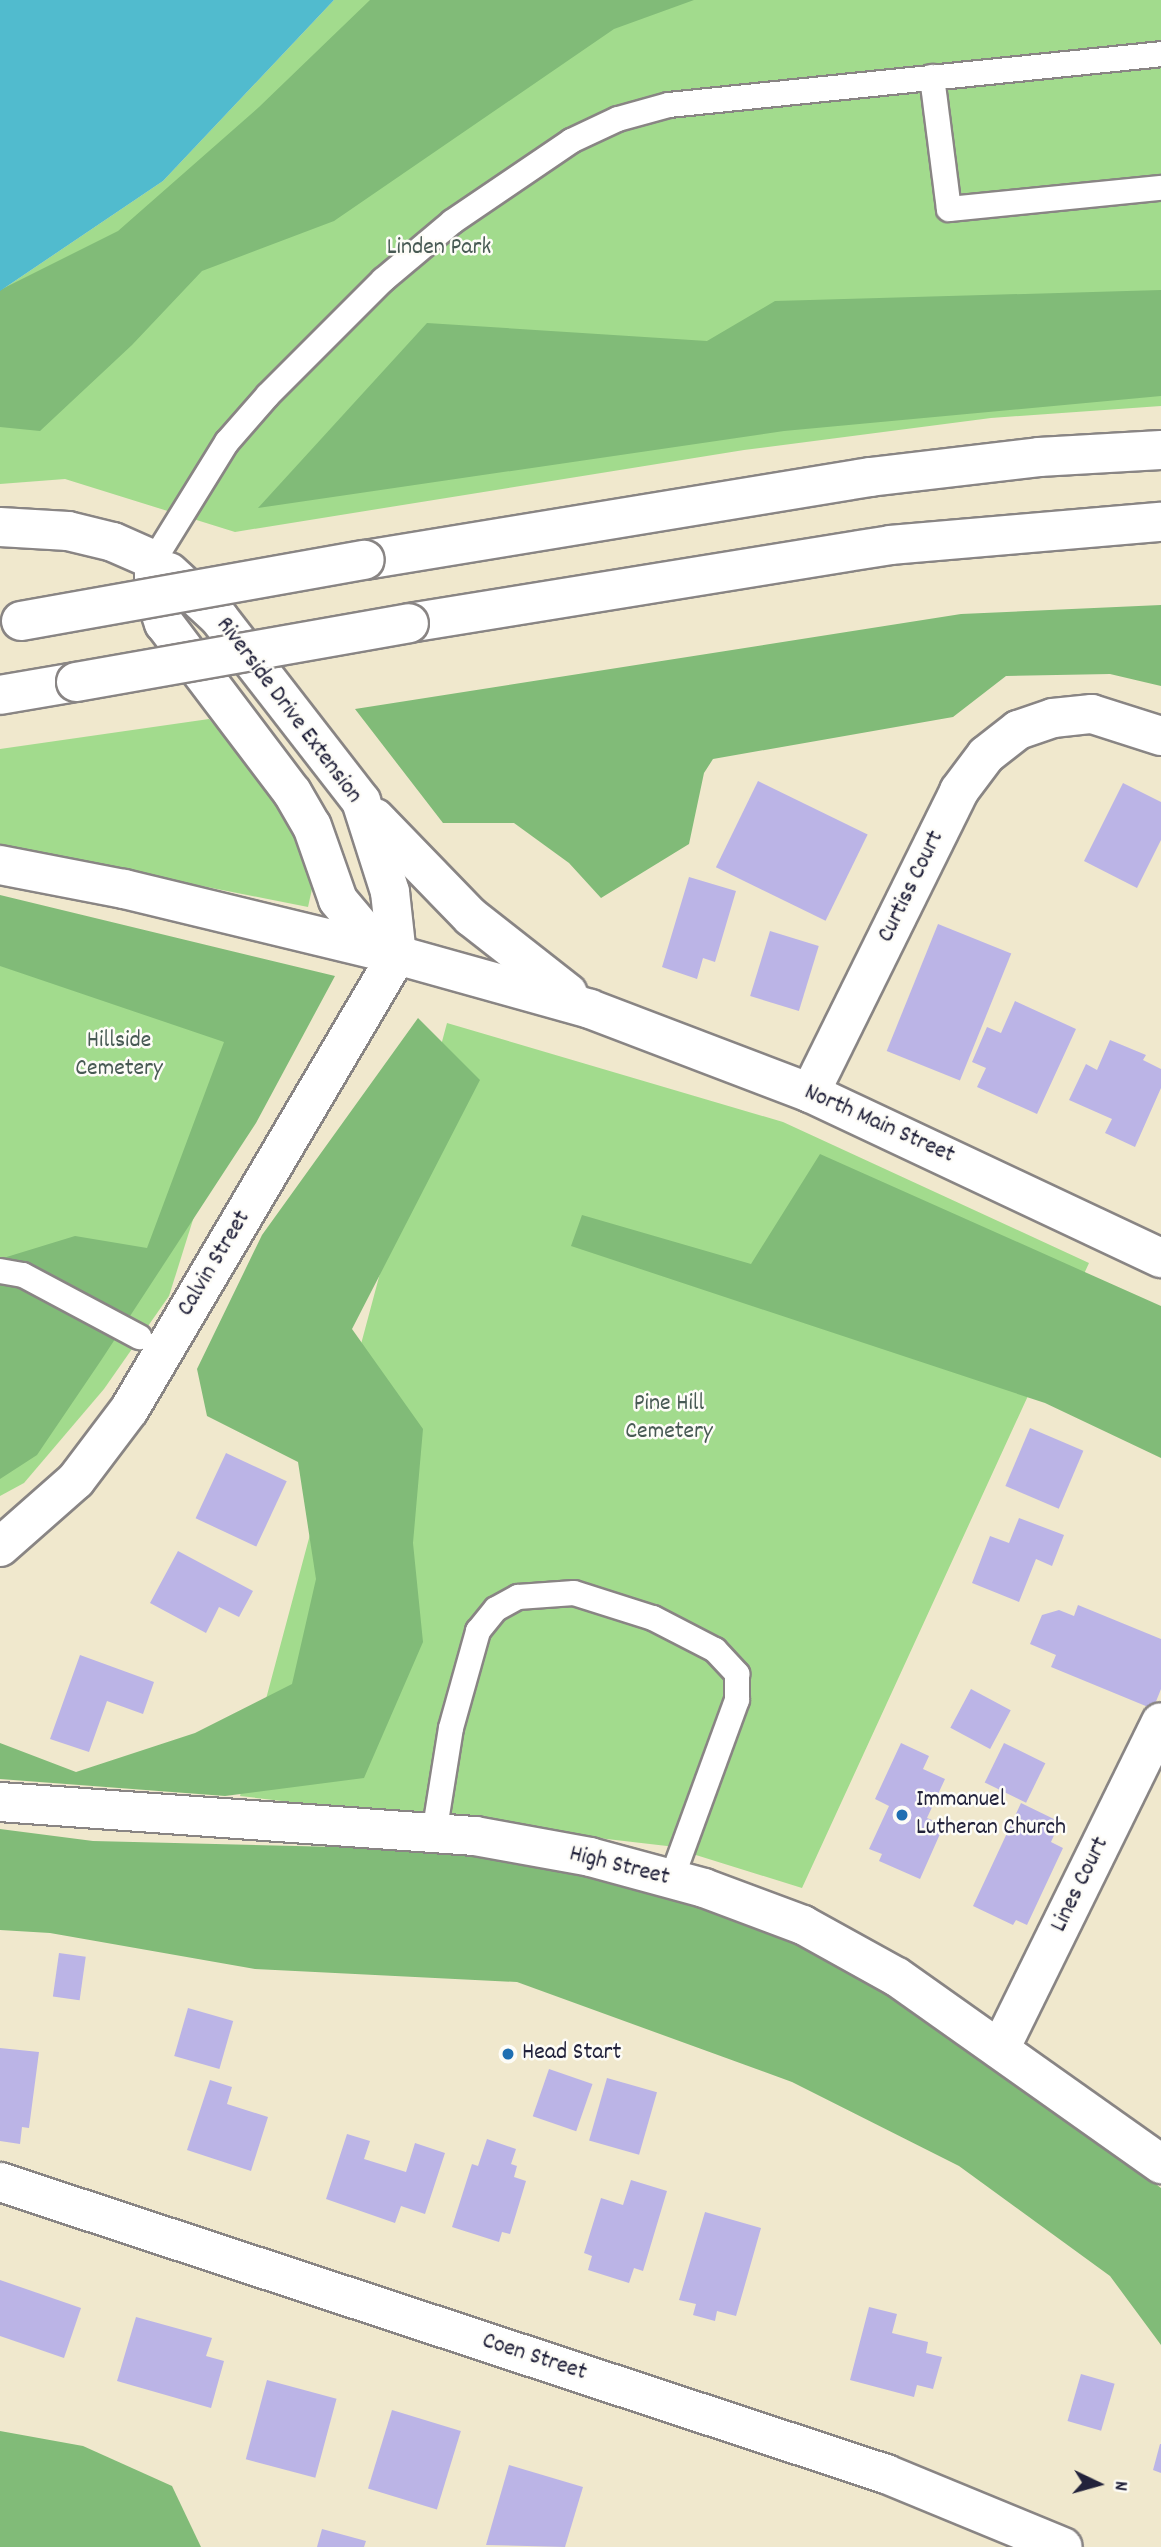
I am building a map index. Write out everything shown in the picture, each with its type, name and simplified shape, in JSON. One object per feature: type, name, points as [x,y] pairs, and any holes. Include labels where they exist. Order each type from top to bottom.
[{"type":"main road","points":[[10,622],[365,560],[870,477],[1039,457],[1161,450]]},
{"type":"main road","points":[[0,695],[409,623],[890,545],[1161,522]]},
{"type":"main road","points":[[0,527],[68,531],[113,542],[154,560]]},
{"type":"main road","name":"Riverside Drive Extension","points":[[154,560],[219,618],[361,802],[390,892],[397,955]]},
{"type":"main road","name":"Riverside Drive Extension","points":[[154,560],[154,593],[164,623],[292,792],[312,826],[338,900],[350,919],[397,955]]},
{"type":"main road","name":"Curtiss Court","points":[[810,1093],[959,791],[986,755],[1018,730],[1054,718],[1092,714],[1161,736]]},
{"type":"main road","name":"North Main Street","points":[[361,802],[471,916],[590,1009]]},
{"type":"main road","name":"North Main Street","points":[[0,865],[124,888],[397,955],[590,1009],[810,1093],[1161,1258]]},
{"type":"main road","name":"Calvin Street","points":[[0,1547],[76,1480],[129,1410],[397,955]]},
{"type":"main road","name":"Lines Court","points":[[1000,2049],[1161,1721]]},
{"type":"main road","name":"High Street","points":[[0,1802],[475,1836],[590,1857],[671,1880],[803,1926],[897,1977],[1161,2164]]},
{"type":"main road","name":"Coen Street","points":[[0,2182],[886,2474],[1063,2547]]},
{"type":"lane","points":[[154,560],[227,442],[268,395],[383,280],[529,166],[618,118],[669,104],[1161,54]]},
{"type":"lane","points":[[932,77],[948,209],[1161,188]]},
{"type":"lane","points":[[0,1270],[23,1275],[139,1337]]},
{"type":"lane","points":[[434,1834],[451,1728],[478,1631],[496,1608],[518,1597],[574,1593],[653,1618],[715,1650],[737,1674],[737,1700],[671,1880]]},
{"type":"green space","name":"Linden Park","points":[[334,0],[1161,0],[1161,406],[991,418],[744,450],[235,532],[65,479],[0,484],[0,291],[163,181]]},
{"type":"green space","points":[[370,0],[694,0],[614,29],[334,221],[202,271],[132,345],[40,431],[0,427],[0,290],[118,231],[259,107]]},
{"type":"green space","points":[[1161,290],[1161,396],[784,431],[258,508],[427,323],[707,341],[775,301]]},
{"type":"green space","points":[[1161,605],[1161,686],[1110,674],[1006,676],[953,717],[713,759],[704,773],[689,844],[601,898],[569,863],[514,823],[443,823],[355,709],[961,614]]},
{"type":"green space","points":[[209,719],[278,799],[314,880],[308,907],[0,846],[0,749]]},
{"type":"green space","points":[[0,895],[335,976],[256,1123],[102,1359],[37,1455],[0,1479],[0,1259],[75,1236],[147,1248],[224,1042],[0,966]]},
{"type":"green space","name":"Hillside Cemetery","points":[[0,910],[273,965],[169,1296],[104,1389],[24,1483],[0,1496]]},
{"type":"green space","points":[[418,1018],[480,1080],[352,1329],[423,1429],[413,1543],[423,1642],[364,1778],[225,1796],[0,1779],[0,1743],[76,1772],[195,1733],[292,1684],[316,1579],[298,1462],[207,1416],[197,1369],[262,1235]]},
{"type":"green space","name":"Pine Hill Cemetery","points":[[447,1023],[783,1122],[1089,1263],[802,1888],[667,1846],[240,1796]]},
{"type":"green space","points":[[820,1154],[1161,1306],[1161,1458],[1045,1403],[571,1246],[582,1215],[751,1264]]},
{"type":"green space","points":[[0,1829],[93,1841],[461,1850],[608,1873],[803,1941],[960,2038],[1161,2188],[1161,2345],[1110,2276],[959,2166],[792,2082],[517,1982],[255,1969],[50,1933],[0,1930]]},
{"type":"green space","points":[[0,2431],[83,2446],[172,2486],[201,2547],[0,2547]]},
{"type":"water","points":[[0,0],[334,0],[163,181],[0,291]]},
{"type":"building","points":[[758,781],[868,834],[826,921],[716,867]]},
{"type":"building","points":[[1123,783],[1161,802],[1161,840],[1137,888],[1084,861]]},
{"type":"building","points":[[689,877],[736,891],[715,962],[703,958],[697,979],[662,967]]},
{"type":"building","points":[[938,924],[1011,954],[960,1081],[887,1051]]},
{"type":"building","points":[[770,931],[819,946],[799,1011],[750,996]]},
{"type":"building","points":[[1015,1001],[1076,1029],[1037,1114],[977,1087],[986,1068],[972,1062],[987,1027],[1001,1033]]},
{"type":"building","points":[[1110,1040],[1146,1055],[1143,1060],[1161,1069],[1161,1088],[1135,1147],[1105,1133],[1112,1119],[1069,1100],[1086,1064],[1097,1070]]},
{"type":"building","points":[[1030,1428],[1083,1451],[1059,1509],[1005,1486]]},
{"type":"building","points":[[226,1453],[287,1481],[256,1547],[196,1518]]},
{"type":"building","points":[[1019,1518],[1064,1535],[1052,1566],[1036,1559],[1019,1602],[972,1583],[990,1536],[1009,1543]]},
{"type":"building","points":[[178,1551],[253,1591],[239,1617],[219,1607],[206,1633],[150,1603]]},
{"type":"building","points":[[1078,1605],[1161,1639],[1161,1689],[1153,1709],[1051,1667],[1056,1655],[1030,1644],[1042,1615],[1059,1610],[1074,1616]]},
{"type":"building","points":[[80,1655],[154,1682],[143,1714],[107,1701],[89,1752],[50,1739]]},
{"type":"building","points":[[971,1689],[1011,1710],[990,1749],[950,1728]]},
{"type":"building","points":[[901,1743],[929,1756],[923,1769],[945,1779],[927,1818],[944,1825],[920,1879],[879,1861],[882,1854],[869,1849],[889,1806],[875,1799]]},
{"type":"building","points":[[1004,1743],[1045,1763],[1026,1803],[985,1783]]},
{"type":"building","points":[[1021,1803],[1060,1822],[1051,1842],[1063,1848],[1027,1925],[1016,1920],[1013,1925],[973,1906]]},
{"type":"building","points":[[59,1953],[86,1957],[80,2000],[53,1997]]},
{"type":"building","points":[[188,2008],[233,2021],[219,2069],[174,2056]]},
{"type":"building","points":[[0,2048],[39,2052],[29,2128],[22,2127],[20,2144],[0,2141]]},
{"type":"building","points":[[549,2069],[592,2084],[576,2131],[533,2116]]},
{"type":"building","points":[[607,2078],[657,2092],[639,2155],[589,2140]]},
{"type":"building","points":[[210,2080],[232,2087],[227,2104],[268,2117],[251,2171],[187,2150]]},
{"type":"building","points":[[347,2134],[370,2141],[364,2159],[406,2172],[415,2143],[445,2153],[425,2214],[401,2206],[395,2223],[326,2199]]},
{"type":"building","points":[[487,2139],[516,2149],[511,2164],[517,2166],[514,2177],[526,2181],[510,2234],[502,2232],[499,2242],[452,2227],[472,2164],[478,2166]]},
{"type":"building","points":[[631,2180],[667,2191],[643,2271],[634,2268],[629,2283],[588,2270],[592,2256],[584,2253],[601,2198],[623,2205]]},
{"type":"building","points":[[705,2212],[761,2228],[736,2316],[717,2311],[715,2321],[693,2315],[696,2304],[679,2300]]},
{"type":"building","points":[[0,2280],[81,2308],[64,2358],[0,2336]]},
{"type":"building","points":[[869,2307],[897,2314],[892,2333],[928,2342],[926,2353],[942,2357],[933,2389],[917,2385],[914,2397],[850,2380]]},
{"type":"building","points":[[136,2317],[212,2338],[206,2356],[224,2361],[211,2408],[117,2381]]},
{"type":"building","points":[[1081,2374],[1115,2384],[1101,2431],[1067,2421]]},
{"type":"building","points":[[267,2380],[337,2399],[315,2478],[246,2459]]},
{"type":"building","points":[[392,2410],[461,2431],[437,2509],[368,2488]]},
{"type":"building","points":[[1161,2444],[1161,2473],[1153,2470]]},
{"type":"building","points":[[509,2465],[583,2487],[565,2547],[486,2545]]},
{"type":"building","points":[[322,2529],[366,2541],[364,2547],[317,2547]]},
{"type":"place","name":"Immanuel Lutheran Church","points":[[902,1815]]},
{"type":"place","name":"Head Start","points":[[508,2054]]}]
